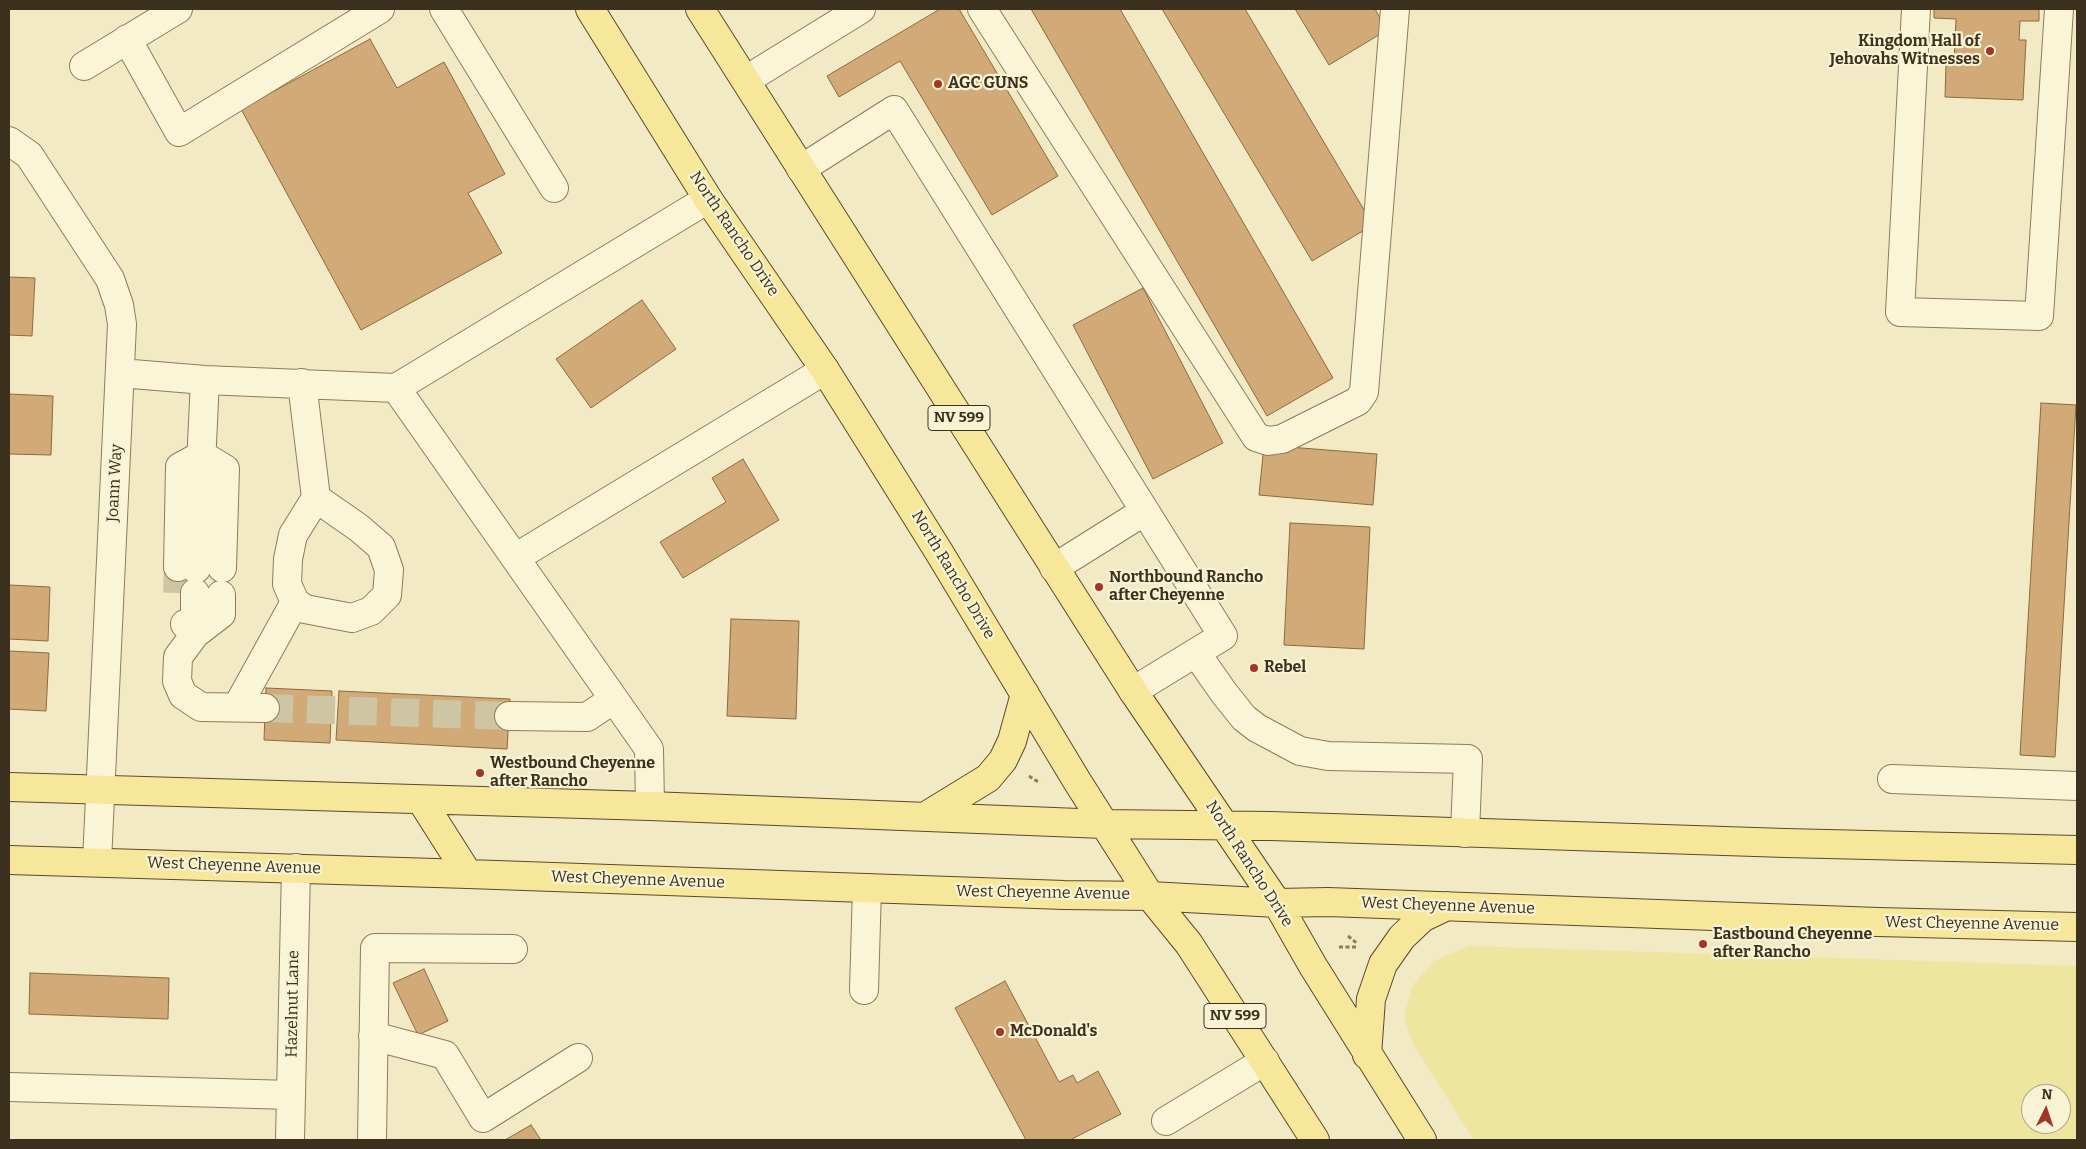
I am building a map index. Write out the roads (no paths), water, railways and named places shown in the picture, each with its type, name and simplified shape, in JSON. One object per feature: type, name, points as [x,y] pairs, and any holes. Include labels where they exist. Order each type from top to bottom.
[{"type":"main road","name":"North Rancho Drive","points":[[590,9],[708,199],[825,370],[1150,896],[1189,944],[1315,1140]]},
{"type":"main road","name":"North Rancho Drive","points":[[700,9],[1133,691],[1277,904],[1367,1055],[1422,1140]]},
{"type":"main road","points":[[926,816],[988,778],[1003,760],[1012,741],[1025,694]]},
{"type":"main road","points":[[9,787],[650,806],[1104,824],[1225,825],[1785,843],[2077,850]]},
{"type":"main road","points":[[422,800],[468,874]]},
{"type":"main road","name":"West Cheyenne Avenue","points":[[9,860],[296,868],[1064,895],[1150,896],[1277,904],[1328,902],[1878,922],[2077,926]]},
{"type":"main road","points":[[1367,1055],[1371,999],[1383,964],[1402,937],[1422,918],[1448,906]]},
{"type":"street","points":[[84,66],[178,9]]},
{"type":"street","points":[[128,40],[178,132],[380,9]]},
{"type":"street","points":[[444,9],[554,188]]},
{"type":"street","points":[[746,80],[861,9]]},
{"type":"street","points":[[982,9],[1256,437],[1268,441],[1282,439],[1358,401],[1364,392],[1395,9]]},
{"type":"street","points":[[1916,9],[1900,312],[2039,316],[2059,9]]},
{"type":"street","points":[[801,169],[894,110],[1223,636],[1133,691]]},
{"type":"street","name":"Joann Way","points":[[9,141],[29,155],[110,279],[120,305],[122,324],[97,862]]},
{"type":"street","points":[[120,372],[205,380],[396,388],[708,199]]},
{"type":"street","points":[[515,558],[825,370]]},
{"type":"street","points":[[202,455],[205,380]]},
{"type":"street","points":[[302,383],[316,498],[293,535],[288,559],[287,584],[295,602],[304,609],[352,618],[371,610],[388,595],[389,570],[381,547],[359,528],[316,498]]},
{"type":"street","points":[[396,388],[649,749],[650,806]]},
{"type":"street","points":[[202,455],[180,467],[198,581],[196,634],[178,657],[178,681],[183,695],[201,707],[265,708]]},
{"type":"street","points":[[198,581],[225,469],[202,455]]},
{"type":"street","points":[[1054,568],[1145,511]]},
{"type":"street","points":[[237,707],[295,602]]},
{"type":"street","points":[[1196,653],[1224,694],[1244,718],[1257,728],[1300,750],[1328,756],[1468,759],[1465,832]]},
{"type":"street","points":[[509,716],[588,717],[614,699]]},
{"type":"street","points":[[1892,779],[2077,786]]},
{"type":"street","name":"Hazelnut Lane","points":[[290,1140],[296,868]]},
{"type":"street","points":[[864,990],[867,888]]},
{"type":"street","points":[[372,1140],[375,948],[513,950]]},
{"type":"street","points":[[373,1036],[445,1055],[484,1118],[578,1058]]},
{"type":"street","points":[[1166,1121],[1265,1061]]},
{"type":"street","points":[[9,1087],[291,1095]]},
{"type":"tunnel","points":[[177,593],[178,567]]},
{"type":"tunnel","points":[[265,708],[509,716]]},
{"type":"place","name":"Kingdom Hall of Jehovahs Witnesses","points":[[1990,51]]},
{"type":"place","name":"AGC GUNS","points":[[938,84]]},
{"type":"place","name":"Northbound Rancho after Cheyenne","points":[[1099,587]]},
{"type":"place","name":"Rebel","points":[[1254,668]]},
{"type":"place","name":"Westbound Cheyenne after Rancho","points":[[480,773]]},
{"type":"place","name":"Eastbound Cheyenne after Rancho","points":[[1703,944]]},
{"type":"place","name":"McDonald's","points":[[1000,1032]]}]
